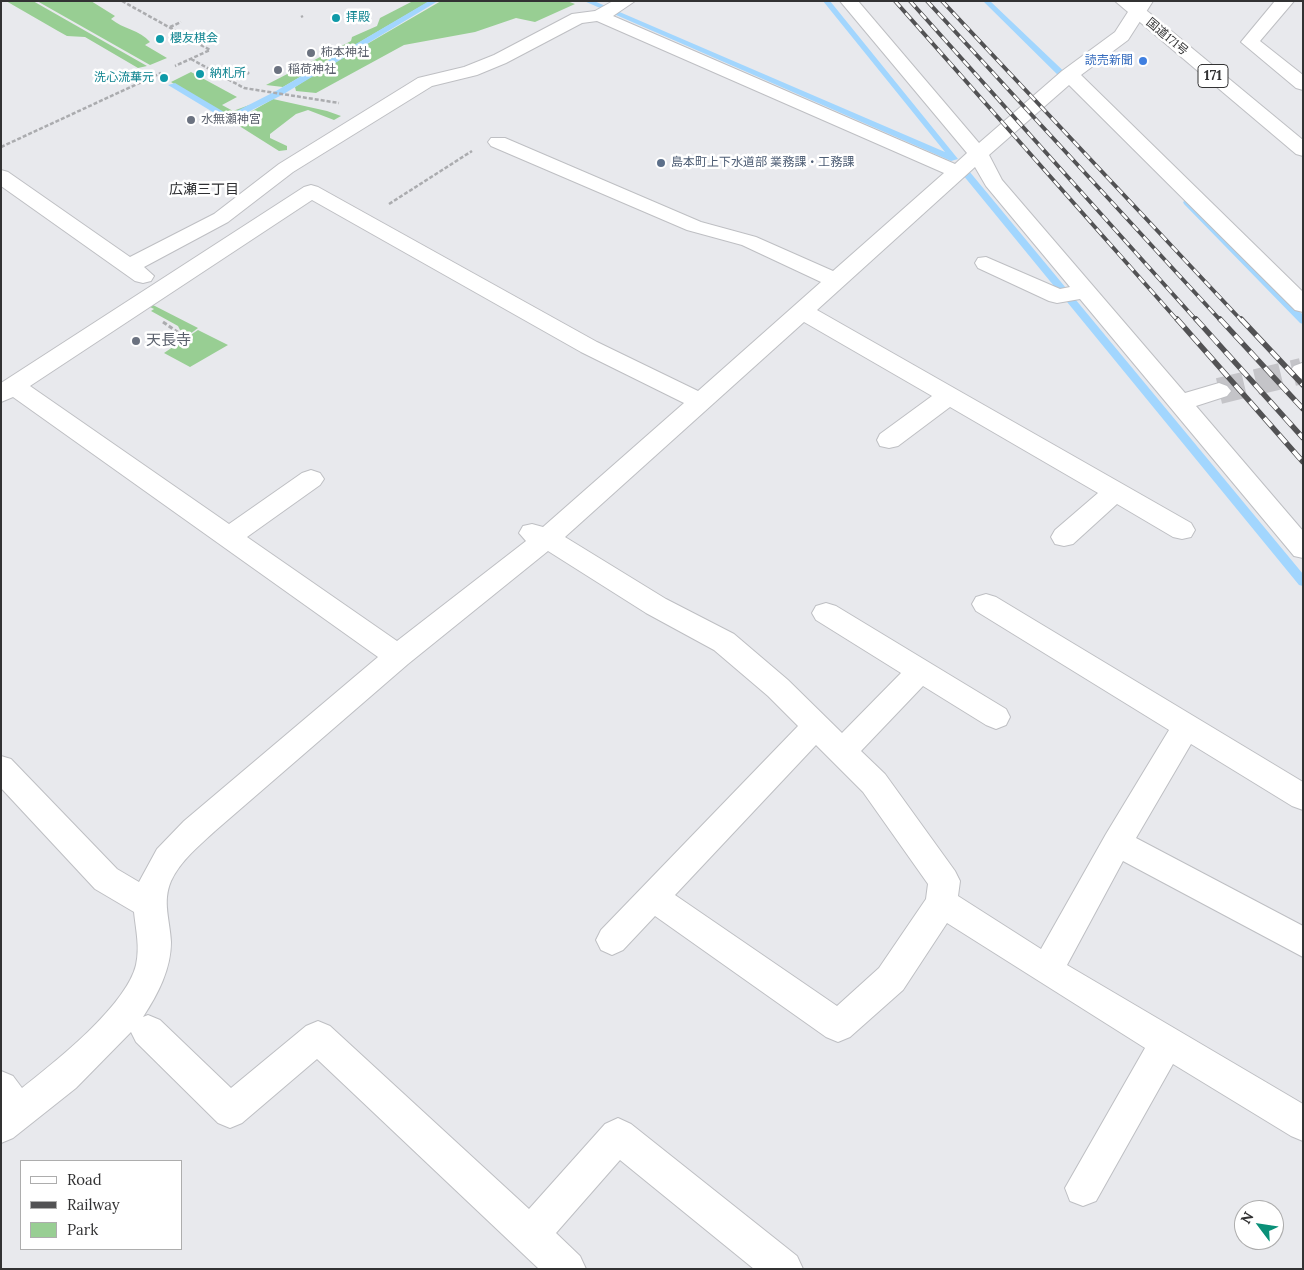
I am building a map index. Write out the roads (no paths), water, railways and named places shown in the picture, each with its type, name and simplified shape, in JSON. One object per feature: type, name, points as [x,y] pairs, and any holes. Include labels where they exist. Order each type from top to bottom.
[{"type":"main road","points":[[129,266],[221,218],[286,168],[367,116],[425,82],[470,72],[578,18],[599,16],[626,1]]},
{"type":"main road","points":[[848,1],[978,154],[993,182],[1073,293],[1180,403],[1303,549]]},
{"type":"main road","points":[[1285,1],[1250,42],[1303,84]]},
{"type":"main road","points":[[7,1109],[65,1076],[132,1008],[151,970],[154,937],[150,905],[160,868],[178,846],[539,535],[699,401],[1066,77],[1122,36],[1135,5]]},
{"type":"main road","name":"国道171号","points":[[1135,5],[1303,150]]},
{"type":"main road","points":[[599,16],[958,172]]},
{"type":"main road","points":[[1066,77],[1303,306]]},
{"type":"main road","points":[[498,142],[694,226],[749,240],[836,281]]},
{"type":"main road","points":[[1,176],[161,289]]},
{"type":"main road","points":[[398,656],[229,538],[7,390],[311,191],[589,347],[699,401]]},
{"type":"main road","points":[[986,264],[1073,293]]},
{"type":"main road","points":[[802,311],[1182,530]]},
{"type":"main road","points":[[1180,403],[1219,391]]},
{"type":"main road","points":[[889,440],[949,396]]},
{"type":"main road","points":[[229,538],[311,479]]},
{"type":"main road","points":[[1064,536],[1115,492]]},
{"type":"main road","points":[[539,535],[656,606],[724,642],[778,688],[874,783],[944,881],[942,903],[891,979],[838,1026],[653,896]]},
{"type":"main road","points":[[986,604],[1303,797]]},
{"type":"main road","points":[[826,612],[996,717]]},
{"type":"main road","points":[[842,752],[920,671]]},
{"type":"main road","points":[[612,940],[816,726]]},
{"type":"main road","points":[[1047,970],[1117,843],[1186,727]]},
{"type":"main road","points":[[8,786],[106,879],[150,905]]},
{"type":"main road","points":[[1117,843],[1303,942]]},
{"type":"main road","points":[[942,903],[1047,970],[1303,1124]]},
{"type":"main road","points":[[148,1031],[230,1111],[318,1037],[566,1269]]},
{"type":"main road","points":[[1083,1188],[1167,1042]]},
{"type":"main road","points":[[530,1235],[618,1136],[776,1266]]},
{"type":"waterway","points":[[172,85],[229,118],[279,93],[435,1]]},
{"type":"waterway","points":[[587,1],[954,159]]},
{"type":"waterway","points":[[826,1],[953,157]]},
{"type":"waterway","points":[[986,1],[1071,83]]},
{"type":"waterway","points":[[966,173],[1303,582]]},
{"type":"waterway","points":[[1187,202],[1303,321]]},
{"type":"tunnel","points":[[1219,391],[1302,371]]},
{"type":"railway","points":[[895,1],[1178,321]]},
{"type":"railway","points":[[910,1],[1197,321]]},
{"type":"railway","points":[[927,1],[1221,321]]},
{"type":"railway","points":[[942,1],[1242,321]]},
{"type":"railway","points":[[1177,319],[1303,462]]},
{"type":"railway","points":[[1196,319],[1303,438]]},
{"type":"railway","points":[[1220,319],[1303,409]]},
{"type":"railway","points":[[1241,319],[1303,385]]},
{"type":"place","name":"拝殿","points":[[336,18]]},
{"type":"place","name":"櫻友棋会","points":[[160,39]]},
{"type":"place","name":"柿本神社","points":[[311,53]]},
{"type":"place","name":"読売新聞","points":[[1143,61]]},
{"type":"place","name":"稲荷神社","points":[[278,70]]},
{"type":"place","name":"納札所","points":[[200,74]]},
{"type":"place","name":"洗心流華元","points":[[164,78]]},
{"type":"place","name":"水無瀬神宮","points":[[191,120]]},
{"type":"place","name":"島本町上下水道部 業務課・工務課","points":[[661,163]]},
{"type":"place","name":"天長寺","points":[[136,341]]},
{"type":"district","name":"広瀬三丁目","points":[[204,190]]}]
